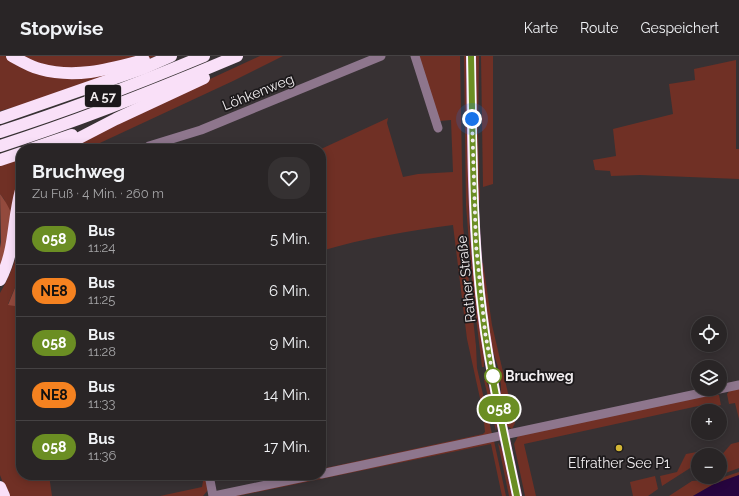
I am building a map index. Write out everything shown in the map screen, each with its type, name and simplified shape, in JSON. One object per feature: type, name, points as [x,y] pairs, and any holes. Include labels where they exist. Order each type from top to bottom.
[{"type":"highway","points":[[12,56],[39,69],[60,74],[86,74],[157,56]]},
{"type":"highway","points":[[0,118],[144,68],[171,56]]},
{"type":"highway","name":"A 57","points":[[0,132],[101,97],[204,56]]},
{"type":"highway","points":[[68,144],[116,119],[218,72],[238,56]]},
{"type":"highway","name":"A 57","points":[[0,146],[100,112],[238,56]]},
{"type":"highway","points":[[45,144],[116,119]]},
{"type":"highway","points":[[0,160],[16,155]]},
{"type":"highway","points":[[0,280],[11,252],[16,215]]},
{"type":"highway","points":[[0,487],[4,496]]},
{"type":"main road","name":"Rather Straße","points":[[471,56],[473,182],[476,245],[485,332],[517,496]]},
{"type":"street","name":"Löhkenweg","points":[[156,144],[201,130],[380,56]]},
{"type":"street","points":[[415,56],[438,128]]},
{"type":"street","points":[[326,473],[739,385]]},
{"type":"street","points":[[210,480],[214,496],[290,480]]},
{"type":"shaded area","points":[[0,56],[156,56],[54,96],[0,111]]},
{"type":"shaded area","points":[[260,56],[283,56],[98,144],[76,144],[184,91]]},
{"type":"shaded area","points":[[416,56],[460,56],[463,226],[477,368],[492,434],[326,470],[326,468],[483,434],[485,432],[483,412],[467,339],[453,225],[386,235],[326,250],[326,147],[388,118],[387,123],[403,177],[418,174],[453,172],[451,120],[440,121]]},
{"type":"shaded area","points":[[464,56],[466,56],[469,220],[484,367],[482,367],[473,293],[466,205]]},
{"type":"shaded area","points":[[475,56],[479,56],[478,134],[480,200],[478,201]]},
{"type":"shaded area","points":[[481,56],[493,56],[493,184],[483,187]]},
{"type":"shaded area","points":[[736,60],[736,149],[739,149],[739,179],[640,175],[611,176],[610,171],[595,170],[593,160],[616,156],[613,129],[673,114],[669,84],[695,80],[694,69]]},
{"type":"shaded area","points":[[16,159],[16,202],[11,226],[4,199],[0,194],[0,164]]},
{"type":"shaded area","points":[[0,194],[9,208],[12,219],[10,234],[0,272],[1,242]]},
{"type":"shaded area","points":[[16,255],[16,285],[8,304],[16,306],[16,480],[50,480],[52,496],[8,496],[0,475],[0,293],[14,263]]},
{"type":"shaded area","points":[[481,263],[483,263],[492,325],[515,423],[512,429],[507,426],[501,401],[501,385],[498,367],[491,345]]},
{"type":"shaded area","points":[[16,285],[16,306],[8,305]]},
{"type":"shaded area","points":[[484,380],[486,380],[494,405],[497,419],[496,431]]},
{"type":"shaded area","points":[[739,388],[739,419],[735,403],[729,404],[727,394],[730,390]]},
{"type":"shaded area","points":[[705,396],[719,396],[721,404],[691,404],[691,408],[524,444],[536,496],[525,496],[514,444],[518,436]]},
{"type":"shaded area","points":[[494,441],[506,496],[502,496],[491,444],[326,478],[326,476]]},
{"type":"shaded area","points":[[739,442],[739,468],[727,472],[727,449],[731,444]]},
{"type":"shaded area","points":[[498,443],[502,449],[512,496],[509,496]]},
{"type":"shaded area","points":[[691,453],[691,467],[662,486],[660,476],[677,472],[686,454]]},
{"type":"shaded area","points":[[739,472],[739,475],[727,479],[727,476]]},
{"type":"shaded area","points":[[739,475],[739,496],[693,496],[714,484],[727,484],[727,479]]},
{"type":"shaded area","points":[[655,476],[658,489],[648,496],[633,496],[630,482]]},
{"type":"shaded area","points":[[203,480],[207,480],[208,490],[203,496],[160,496],[202,487]]},
{"type":"shaded area","points":[[305,480],[316,480],[238,496],[228,496]]},
{"type":"shaded area","points":[[691,482],[691,484],[714,484],[693,496],[669,496]]},
{"type":"bus line","name":"058","points":[[471,56],[474,214],[480,294],[492,375],[517,496]]},
{"type":"place","name":"Bruchweg","points":[[493,376]]},
{"type":"place","name":"Elfrather See P1","points":[[619,448]]},
{"type":"route","points":[[472,119],[473,182],[480,294],[493,376]]}]
